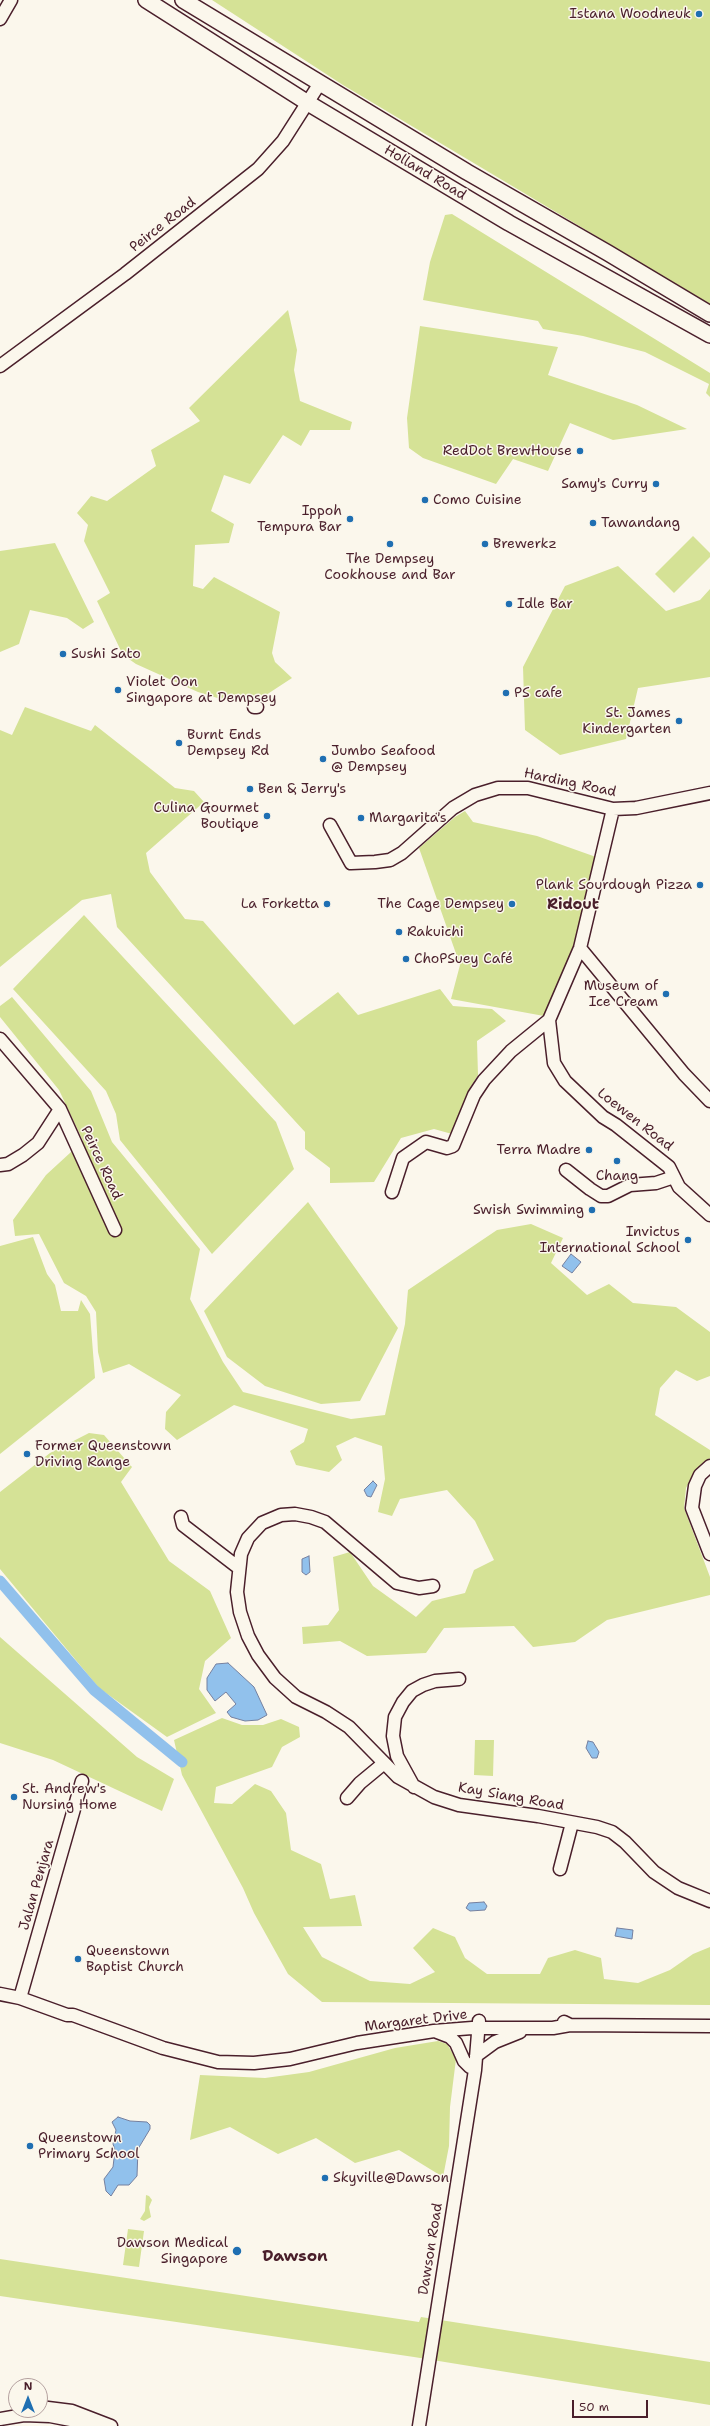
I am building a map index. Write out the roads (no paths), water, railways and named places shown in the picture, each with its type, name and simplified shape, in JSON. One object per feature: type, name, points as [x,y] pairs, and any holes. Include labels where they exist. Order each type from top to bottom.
[{"type":"main road","name":"Holland Road","points":[[146,0],[169,7],[308,103],[574,259],[710,335]]},
{"type":"main road","name":"Holland Road","points":[[183,0],[467,172],[710,314]]},
{"type":"main road","points":[[574,259],[581,238]]},
{"type":"street","points":[[0,19],[10,0]]},
{"type":"street","name":"Peirce Road","points":[[0,366],[125,274],[258,169],[283,141],[320,82]]},
{"type":"street","name":"Harding Road","points":[[330,825],[351,863],[390,860],[402,854],[453,808],[475,795],[498,788],[528,788],[613,809],[636,808],[710,793]]},
{"type":"street","name":"Loewen Road","points":[[392,1192],[403,1158],[426,1142],[447,1148],[453,1146],[474,1095],[484,1080],[511,1051],[549,1020],[580,948],[613,809]]},
{"type":"street","points":[[580,948],[684,1074],[710,1101]]},
{"type":"street","name":"Loewen Road","points":[[549,1020],[554,1063],[564,1081],[603,1118],[616,1125],[669,1167],[679,1187],[710,1215]]},
{"type":"street","name":"Peirce Road","points":[[0,1039],[60,1110],[115,1230]]},
{"type":"street","points":[[0,1165],[8,1164],[23,1155],[38,1142],[60,1110]]},
{"type":"street","points":[[566,1170],[601,1196],[608,1196],[630,1185],[656,1183],[674,1177]]},
{"type":"street","points":[[710,1466],[700,1476],[695,1486],[692,1508],[710,1554]]},
{"type":"street","name":"Kay Siang Road","points":[[433,1586],[419,1588],[397,1582],[325,1522],[311,1517],[295,1514],[281,1515],[262,1523],[248,1538],[240,1554],[237,1592],[240,1612],[248,1636],[275,1678],[296,1697],[326,1712],[349,1727],[382,1764],[414,1787],[459,1805],[597,1827],[612,1832],[625,1842],[654,1872],[678,1888],[710,1901]]},
{"type":"street","points":[[180,1517],[183,1525],[239,1568]]},
{"type":"street","points":[[414,1787],[397,1756],[393,1736],[396,1717],[403,1702],[412,1691],[422,1684],[435,1680],[459,1679]]},
{"type":"street","points":[[347,1798],[360,1783],[382,1764]]},
{"type":"street","name":"Jalan Penjara","points":[[20,1998],[82,1780]]},
{"type":"street","name":"Kay Siang Road","points":[[560,1869],[572,1823]]},
{"type":"street","name":"Margaret Drive","points":[[0,1994],[20,1998],[67,2015],[71,2020],[97,2030],[114,2032],[163,2048],[218,2062],[254,2063],[290,2059],[357,2043],[475,2025]]},
{"type":"street","points":[[475,2025],[551,2021],[570,2024],[710,2026]]},
{"type":"street","points":[[475,2025],[528,2029],[553,2028],[570,2024]]},
{"type":"street","name":"Margaret Drive","points":[[357,2043],[375,2035],[412,2026],[475,2025]]},
{"type":"street","name":"Dawson Road","points":[[471,2071],[476,2056],[475,2025]]},
{"type":"street","name":"Dawson Road","points":[[419,2426],[471,2071],[475,2025]]},
{"type":"street","points":[[476,2056],[496,2042],[528,2029]]},
{"type":"street","points":[[434,2031],[450,2037],[456,2043],[464,2061],[471,2071]]},
{"type":"street","points":[[48,2408],[72,2411],[111,2426]]},
{"type":"street","points":[[0,2419],[24,2415],[50,2416],[71,2420],[88,2426]]},
{"type":"water","points":[[571,1254],[581,1262],[572,1273],[562,1266]]},
{"type":"water","points":[[373,1481],[377,1485],[371,1497],[367,1496],[364,1490]]},
{"type":"water","points":[[309,1556],[310,1572],[306,1575],[302,1572],[302,1559]]},
{"type":"water","points":[[228,1663],[254,1687],[267,1715],[258,1720],[245,1721],[231,1717],[227,1712],[236,1704],[226,1692],[215,1701],[207,1690],[207,1678],[216,1664]]},
{"type":"water","points":[[588,1741],[593,1742],[599,1752],[597,1758],[592,1758],[586,1748]]},
{"type":"water","points":[[484,1902],[487,1906],[485,1910],[470,1911],[466,1908],[469,1903]]},
{"type":"water","points":[[617,1928],[633,1930],[632,1939],[615,1936]]},
{"type":"water","points":[[118,2117],[130,2121],[147,2122],[150,2125],[150,2129],[138,2149],[137,2176],[129,2185],[118,2185],[111,2196],[106,2191],[104,2179],[113,2167],[115,2150],[113,2144],[116,2130],[112,2122]]},
{"type":"waterway","points":[[0,1581],[94,1690],[182,1762]]},
{"type":"place","name":"Istana Woodneuk","points":[[699,14]]},
{"type":"place","name":"RedDot BrewHouse","points":[[580,451]]},
{"type":"place","name":"Samy's Curry","points":[[656,484]]},
{"type":"place","name":"Como Cuisine","points":[[425,500]]},
{"type":"place","name":"Ippoh Tempura Bar","points":[[350,519]]},
{"type":"place","name":"Tawandang","points":[[593,523]]},
{"type":"place","name":"The Dempsey Cookhouse and Bar","points":[[390,544]]},
{"type":"place","name":"Brewerkz","points":[[485,544]]},
{"type":"place","name":"Idle Bar","points":[[509,604]]},
{"type":"place","name":"Sushi Sato","points":[[63,654]]},
{"type":"place","name":"Violet Oon Singapore at Dempsey","points":[[118,690]]},
{"type":"place","name":"PS cafe","points":[[506,693]]},
{"type":"place","name":"St. James Kindergarten","points":[[679,721]]},
{"type":"place","name":"Burnt Ends Dempsey Rd","points":[[179,743]]},
{"type":"place","name":"Jumbo Seafood @ Dempsey","points":[[323,759]]},
{"type":"place","name":"Ben & Jerry's","points":[[250,789]]},
{"type":"place","name":"Culina Gourmet Boutique","points":[[267,816]]},
{"type":"place","name":"Margarita's","points":[[361,818]]},
{"type":"place","name":"Plank Sourdough Pizza","points":[[700,885]]},
{"type":"place","name":"La Forketta","points":[[327,904]]},
{"type":"place","name":"The Cage Dempsey","points":[[512,904]]},
{"type":"place","name":"Rakuichi","points":[[399,932]]},
{"type":"place","name":"ChoPSuey Café","points":[[406,959]]},
{"type":"place","name":"Museum of Ice Cream","points":[[666,994]]},
{"type":"place","name":"Terra Madre","points":[[589,1150]]},
{"type":"place","name":"Chang","points":[[617,1161]]},
{"type":"place","name":"Swish Swimming","points":[[592,1210]]},
{"type":"place","name":"Invictus International School","points":[[688,1240]]},
{"type":"place","name":"Former Queenstown Driving Range","points":[[27,1454]]},
{"type":"place","name":"St. Andrew's Nursing Home","points":[[14,1797]]},
{"type":"place","name":"Queenstown Baptist Church","points":[[78,1959]]},
{"type":"place","name":"Queenstown Primary School","points":[[30,2146]]},
{"type":"place","name":"Skyville@Dawson","points":[[325,2178]]},
{"type":"place","name":"Dawson Medical Singapore","points":[[237,2251]]},
{"type":"district","name":"Ridout","points":[[573,905]]},
{"type":"district","name":"Dawson","points":[[295,2257]]}]
